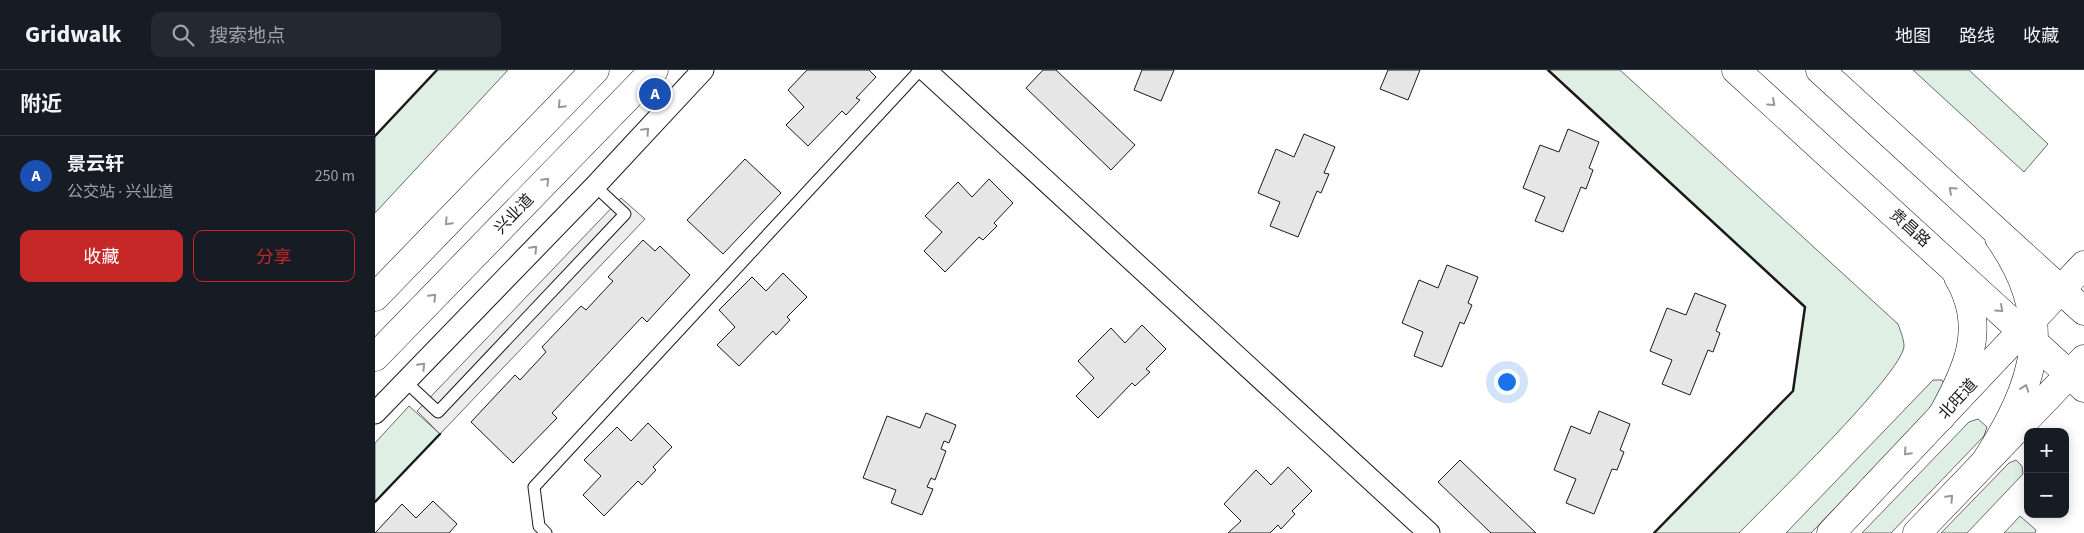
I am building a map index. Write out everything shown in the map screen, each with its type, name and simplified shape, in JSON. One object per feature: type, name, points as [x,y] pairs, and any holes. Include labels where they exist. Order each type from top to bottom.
[{"type":"main road","points":[[375,297],[595,70]]},
{"type":"main road","name":"兴业道","points":[[375,358],[654,70]]},
{"type":"main road","name":"贵昌路","points":[[1735,70],[1951,265],[2030,330],[2079,374]]},
{"type":"main road","points":[[1820,70],[2084,311]]},
{"type":"main road","points":[[1985,462],[2005,431],[2023,397],[2033,358],[2029,297],[2013,258],[1988,223]]},
{"type":"main road","points":[[1941,417],[1965,369],[1971,350],[1973,330],[1972,309],[1967,291],[1951,265]]},
{"type":"main road","name":"北旺道","points":[[1831,533],[1941,417],[2030,330],[2061,289],[2084,265]]},
{"type":"main road","points":[[1917,533],[1985,462],[2079,374]]},
{"type":"street","points":[[375,413],[595,186],[703,70]]},
{"type":"street","points":[[925,70],[1429,533]]},
{"type":"lane","points":[[546,533],[539,526],[534,487],[920,70]]},
{"type":"lane","points":[[405,382],[437,412],[444,405],[625,214],[595,186]]},
{"type":"green space","points":[[437,70],[508,70],[375,213],[375,136]]},
{"type":"green space","points":[[1548,70],[1620,70],[1898,324],[1904,346],[1898,361],[1831,440],[1739,533],[1654,533],[1793,391],[1805,307]]},
{"type":"green space","points":[[1913,70],[1969,70],[2048,144],[2024,172]]},
{"type":"green space","points":[[1933,380],[1942,380],[1946,388],[1942,397],[1811,533],[1786,533]]},
{"type":"green space","points":[[409,406],[440,434],[375,502],[375,443]]},
{"type":"green space","points":[[1978,419],[1987,427],[1984,436],[1891,533],[1862,533],[1969,422]]},
{"type":"green space","points":[[2016,460],[2022,466],[2023,474],[1967,533],[1941,533],[2009,463]]},
{"type":"green space","points":[[2020,516],[2036,530],[2035,533],[2004,533]]},
{"type":"shaded area","points":[[621,198],[645,219],[440,434],[417,411]]},
{"type":"building","points":[[807,70],[869,70],[876,77],[856,98],[860,100],[846,115],[842,111],[808,146],[786,125],[804,107],[788,90]]},
{"type":"building","points":[[1043,70],[1056,70],[1135,145],[1111,170],[1026,88]]},
{"type":"building","points":[[1142,70],[1174,70],[1161,101],[1134,90]]},
{"type":"building","points":[[1388,70],[1420,70],[1408,100],[1380,89]]},
{"type":"building","points":[[1568,129],[1599,142],[1589,168],[1593,170],[1586,189],[1581,187],[1563,232],[1535,221],[1545,197],[1523,188],[1540,145],[1559,152]]},
{"type":"building","points":[[1304,134],[1335,147],[1324,173],[1329,174],[1321,193],[1317,191],[1298,237],[1270,226],[1280,202],[1258,193],[1276,149],[1294,157]]},
{"type":"building","points":[[745,159],[781,193],[723,254],[687,220]]},
{"type":"building","points":[[989,179],[1013,203],[994,223],[997,226],[983,240],[979,237],[945,272],[924,251],[942,232],[925,216],[958,182],[972,197]]},
{"type":"building","points":[[643,240],[655,251],[660,246],[690,275],[647,322],[642,317],[552,413],[557,418],[513,463],[471,422],[515,375],[520,380],[546,352],[542,347],[581,306],[586,310],[613,281],[608,277]]},
{"type":"building","points":[[1447,265],[1478,277],[1468,303],[1472,305],[1464,324],[1460,322],[1442,367],[1414,356],[1423,332],[1402,323],[1419,280],[1438,288]]},
{"type":"building","points":[[783,273],[807,297],[787,317],[790,320],[776,335],[773,331],[739,366],[717,345],[735,327],[719,310],[752,277],[766,291]]},
{"type":"building","points":[[1695,293],[1726,305],[1716,331],[1720,333],[1713,352],[1708,350],[1690,395],[1662,384],[1672,360],[1650,351],[1667,308],[1686,315]]},
{"type":"building","points":[[1142,325],[1166,349],[1146,369],[1150,372],[1135,386],[1132,383],[1098,418],[1076,396],[1094,378],[1078,361],[1111,328],[1125,343]]},
{"type":"building","points":[[1599,411],[1630,424],[1620,450],[1624,452],[1617,470],[1612,469],[1594,514],[1566,503],[1576,479],[1554,470],[1571,426],[1590,434]]},
{"type":"building","points":[[926,413],[956,425],[949,443],[944,441],[941,449],[946,451],[935,480],[931,478],[927,487],[933,489],[922,515],[891,503],[896,490],[863,478],[887,416],[920,428]]},
{"type":"building","points":[[648,423],[672,447],[653,467],[656,470],[642,485],[638,481],[604,516],[583,495],[601,476],[584,460],[617,427],[631,441]]},
{"type":"building","points":[[1460,460],[1536,533],[1491,533],[1438,482]]},
{"type":"building","points":[[1288,467],[1312,491],[1292,511],[1295,514],[1281,529],[1278,525],[1270,533],[1228,533],[1241,521],[1224,504],[1256,470],[1271,485]]},
{"type":"building","points":[[433,501],[457,524],[449,533],[375,533],[402,504],[416,518]]},
{"type":"wall","points":[[375,136],[437,70]]},
{"type":"wall","points":[[1548,70],[1805,307],[1793,391],[1654,533]]},
{"type":"wall","points":[[375,502],[440,434]]},
{"type":"place","name":"景云轩","points":[[655,94]]}]
